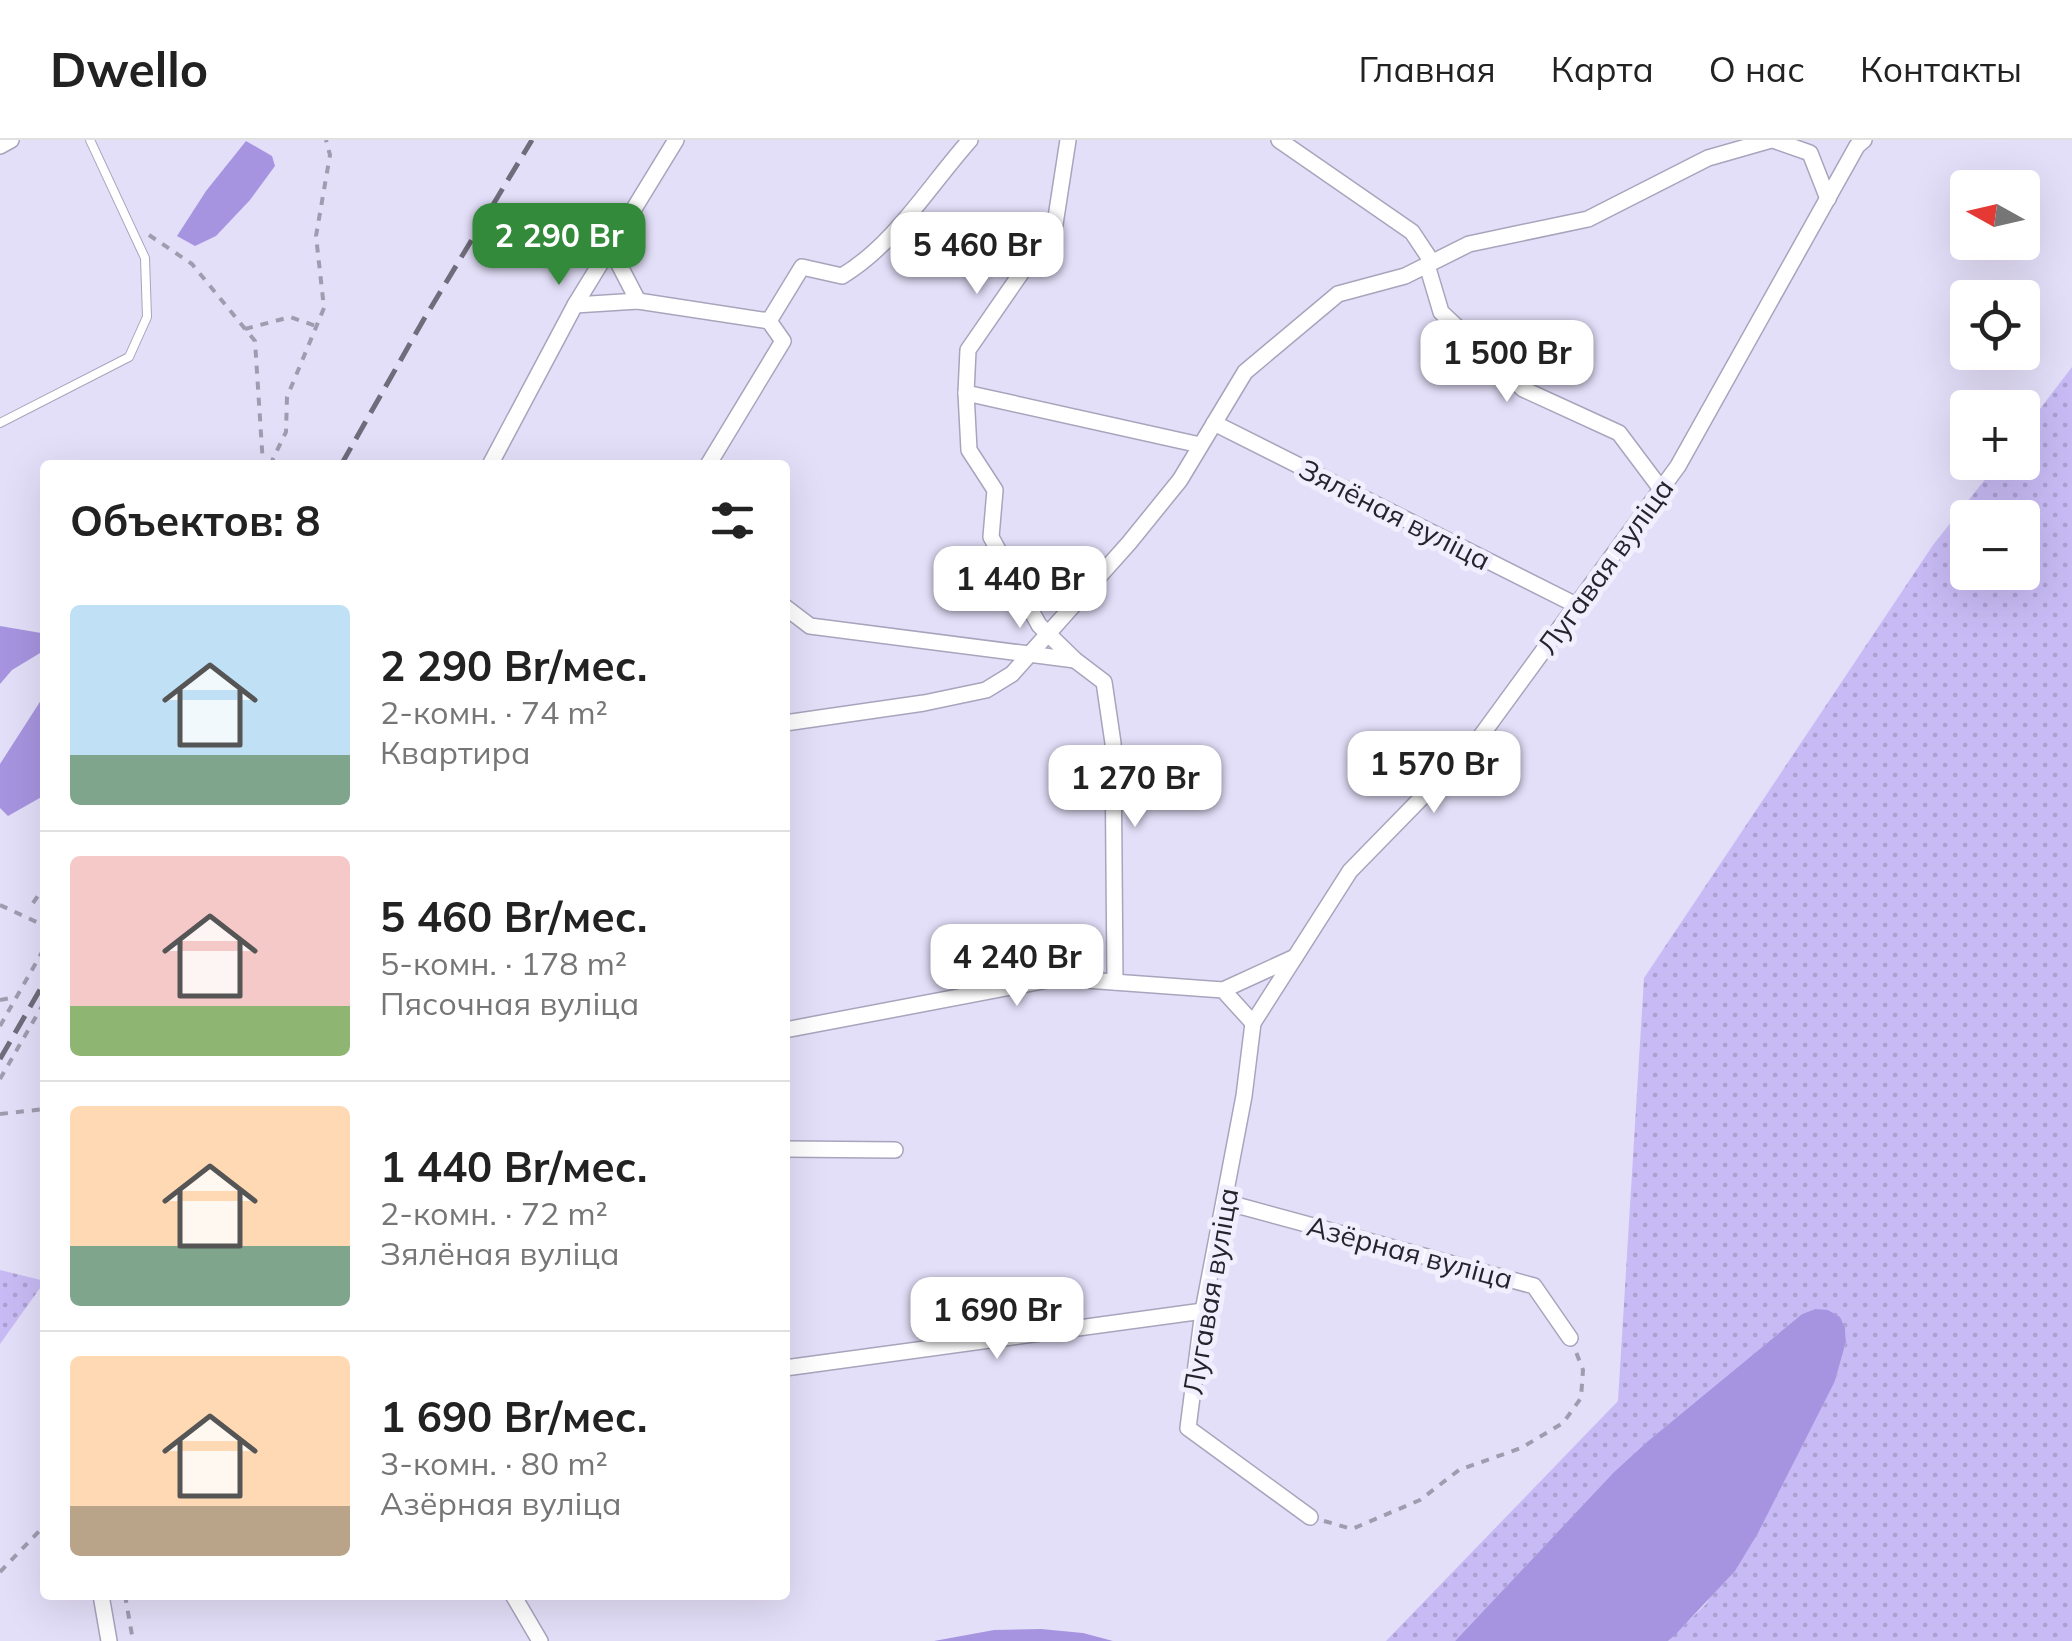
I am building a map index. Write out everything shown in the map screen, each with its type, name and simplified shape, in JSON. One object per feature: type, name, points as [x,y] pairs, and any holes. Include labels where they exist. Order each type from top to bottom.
[{"type":"street","points":[[0,146],[11,140]]},
{"type":"street","points":[[493,460],[575,304],[676,140]]},
{"type":"street","points":[[769,320],[802,267],[842,276],[863,263],[908,216],[970,140]]},
{"type":"street","points":[[1068,140],[1055,224],[968,350],[969,450],[996,490],[992,537],[1039,625],[1104,682],[1113,743],[1115,982]]},
{"type":"street","points":[[1278,140],[1412,232],[1429,264],[1440,312],[1523,389],[1619,433],[1661,489]]},
{"type":"street","points":[[790,722],[986,690],[1012,674],[1180,480],[1244,372],[1338,294],[1405,276],[1469,244],[1588,219],[1708,158],[1772,140],[1810,153],[1828,198]]},
{"type":"street","name":"Лугавая вуліца","points":[[1310,1517],[1188,1428],[1203,1310],[1244,1096],[1253,1023],[1350,871],[1478,740],[1678,466],[1864,140]]},
{"type":"street","points":[[610,247],[638,301]]},
{"type":"street","points":[[575,304],[638,301],[769,320],[783,341],[711,460]]},
{"type":"street","points":[[966,393],[1200,445]]},
{"type":"street","name":"Зялёная вуліца","points":[[1214,423],[1576,605]]},
{"type":"street","points":[[790,610],[810,626],[1075,660]]},
{"type":"street","points":[[790,1029],[1058,978],[1223,990],[1295,957]]},
{"type":"street","points":[[1223,990],[1253,1023]]},
{"type":"street","points":[[790,1147],[895,1150]]},
{"type":"street","name":"Азёрная вуліца","points":[[1225,1202],[1534,1286],[1570,1338]]},
{"type":"street","points":[[790,1367],[1203,1310]]},
{"type":"street","points":[[102,1600],[109,1641]]},
{"type":"street","points":[[516,1600],[540,1641]]},
{"type":"lane","points":[[0,423],[129,357],[147,317],[144,258],[90,140]]},
{"type":"path","points":[[269,460],[286,432],[287,397],[324,308],[316,236],[330,154],[326,140]]},
{"type":"path","points":[[127,220],[192,264],[254,341],[266,460]]},
{"type":"path","points":[[244,328],[290,317],[316,326]]},
{"type":"path","points":[[33,903],[40,893]]},
{"type":"path","points":[[0,904],[40,924]]},
{"type":"path","points":[[0,1026],[40,956]]},
{"type":"path","points":[[0,1000],[16,998]]},
{"type":"path","points":[[0,1079],[40,1010]]},
{"type":"path","points":[[0,1114],[40,1110]]},
{"type":"path","points":[[1310,1517],[1352,1529],[1420,1500],[1459,1470],[1522,1448],[1564,1423],[1581,1398],[1583,1370],[1570,1338]]},
{"type":"path","points":[[0,1572],[40,1530]]},
{"type":"path","points":[[126,1600],[133,1641]]},
{"type":"shaded area","points":[[246,141],[272,156],[275,166],[216,236],[195,246],[177,236],[206,191]]},
{"type":"shaded area","points":[[2072,367],[2072,1641],[1668,1641],[1706,1604],[1835,1381],[1846,1342],[1845,1328],[1815,1309],[1802,1314],[1614,1472],[1455,1641],[1386,1641],[1618,1401],[1644,978],[1950,524],[1950,590],[2040,590],[2040,500],[1969,500],[1985,480],[2040,480],[2040,409]]},
{"type":"shaded area","points":[[0,626],[40,633],[40,653],[12,670],[0,684]]},
{"type":"shaded area","points":[[40,702],[40,798],[8,816],[0,808],[0,764]]},
{"type":"shaded area","points":[[0,1270],[40,1280],[40,1288],[0,1344]]},
{"type":"shaded area","points":[[1828,1310],[1840,1317],[1845,1328],[1846,1342],[1835,1381],[1735,1571],[1676,1634],[1668,1641],[1455,1641],[1614,1472],[1802,1314]]},
{"type":"shaded area","points":[[1041,1629],[1113,1641],[934,1641],[994,1630]]},
{"type":"railway","points":[[344,460],[532,140]]},
{"type":"railway","points":[[0,1059],[40,990]]}]
